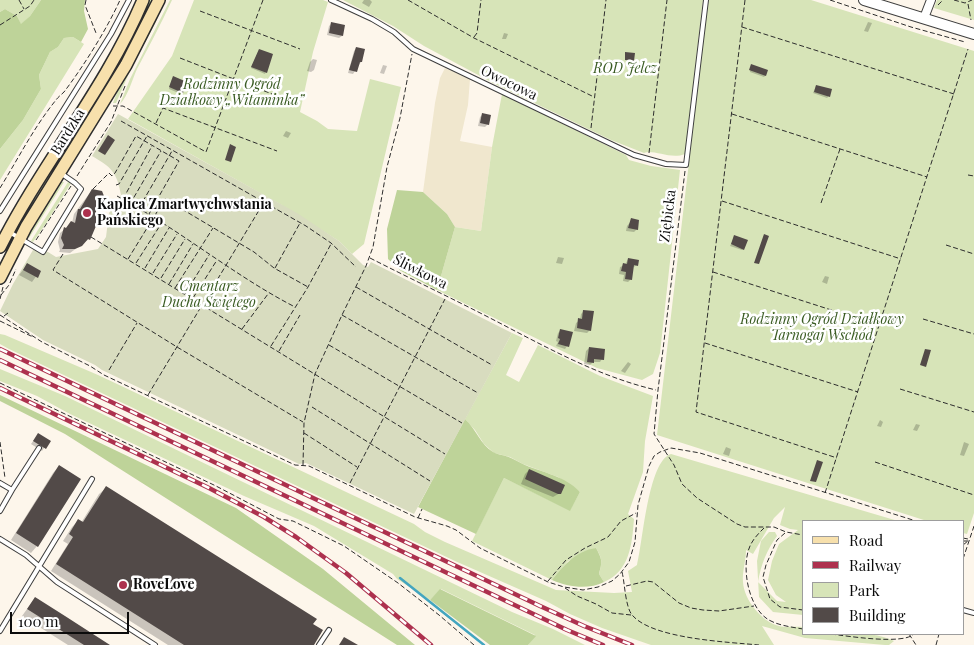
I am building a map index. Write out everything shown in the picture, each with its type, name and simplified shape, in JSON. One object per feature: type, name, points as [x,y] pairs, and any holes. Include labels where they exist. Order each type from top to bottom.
[{"type":"main road","name":"Bardzka","points":[[0,247],[107,69],[143,0]]},
{"type":"main road","name":"Bardzka","points":[[0,278],[20,238],[126,65],[159,0]]},
{"type":"street","points":[[864,0],[924,18],[972,39]]},
{"type":"street","points":[[924,18],[931,0]]},
{"type":"lane","points":[[0,211],[111,34],[129,0]]},
{"type":"lane","name":"Owocowa","points":[[331,0],[372,19],[394,32],[413,49],[634,155],[666,164],[686,165]]},
{"type":"lane","points":[[686,165],[706,0]]},
{"type":"lane","points":[[8,231],[43,252],[80,189],[75,183],[60,173]]},
{"type":"lane","points":[[0,511],[39,448]]},
{"type":"lane","points":[[0,630],[92,479]]},
{"type":"lane","points":[[0,483],[12,490]]},
{"type":"lane","points":[[0,539],[26,555],[57,582],[155,645]]},
{"type":"lane","points":[[319,645],[329,630]]},
{"type":"lane","points":[[143,645],[146,639]]},
{"type":"path","points":[[20,0],[24,10]]},
{"type":"path","points":[[0,25],[24,10],[34,0]]},
{"type":"path","points":[[86,0],[85,5],[96,32]]},
{"type":"path","points":[[0,188],[56,99],[71,82],[101,35],[120,0]]},
{"type":"path","points":[[104,101],[117,106],[123,106],[206,152],[263,0]]},
{"type":"path","points":[[408,0],[474,38],[594,97]]},
{"type":"path","points":[[474,38],[477,32],[481,0]]},
{"type":"path","points":[[590,130],[606,0]]},
{"type":"path","points":[[649,152],[667,0]]},
{"type":"path","points":[[745,0],[696,412],[837,458]]},
{"type":"path","points":[[830,0],[944,37],[972,39]]},
{"type":"path","points":[[936,7],[943,0]]},
{"type":"path","points":[[954,0],[967,3],[972,0]]},
{"type":"path","points":[[967,3],[970,20]]},
{"type":"path","points":[[200,11],[300,49]]},
{"type":"path","points":[[741,27],[954,94]]},
{"type":"path","points":[[303,466],[304,423],[315,374],[373,247],[387,167],[400,118],[413,49]]},
{"type":"path","points":[[825,493],[968,49]]},
{"type":"path","points":[[180,58],[285,99]]},
{"type":"path","points":[[75,179],[111,122],[125,86]]},
{"type":"path","points":[[155,124],[163,108],[277,151]]},
{"type":"path","points":[[731,114],[928,177]]},
{"type":"path","points":[[121,121],[301,223],[331,243],[356,267]]},
{"type":"path","points":[[93,189],[109,173],[112,176],[136,136],[179,161],[148,214]]},
{"type":"path","points":[[116,185],[119,184],[147,136]]},
{"type":"path","points":[[122,199],[153,146]]},
{"type":"path","points":[[822,203],[840,148]]},
{"type":"path","points":[[130,204],[161,150]]},
{"type":"path","points":[[139,209],[172,150]]},
{"type":"path","points":[[78,162],[83,166]]},
{"type":"path","name":"Ziębicka","points":[[664,450],[654,434],[686,165]]},
{"type":"path","points":[[968,175],[974,176]]},
{"type":"path","points":[[34,243],[72,185]]},
{"type":"path","points":[[117,196],[162,223],[268,294],[295,308]]},
{"type":"path","points":[[128,259],[165,199],[254,252],[274,268],[308,287]]},
{"type":"path","points":[[721,201],[901,259]]},
{"type":"path","points":[[148,396],[264,202]]},
{"type":"path","points":[[136,264],[162,223]]},
{"type":"path","points":[[274,268],[301,223]]},
{"type":"path","points":[[145,269],[169,228]]},
{"type":"path","points":[[175,289],[213,228]]},
{"type":"path","points":[[152,274],[177,233]]},
{"type":"path","points":[[92,237],[445,454]]},
{"type":"path","points":[[160,279],[186,239]]},
{"type":"path","points":[[270,346],[308,287],[331,243]]},
{"type":"path","points":[[168,284],[193,244]]},
{"type":"path","points":[[946,245],[974,254]]},
{"type":"path","points":[[63,254],[53,270],[137,323],[304,423]]},
{"type":"path","points":[[184,294],[209,255]]},
{"type":"path","name":"Śliwkowa","points":[[369,258],[542,346],[599,372],[626,382],[658,390]]},
{"type":"path","points":[[193,299],[217,260]]},
{"type":"path","points":[[0,297],[9,285],[18,263]]},
{"type":"path","points":[[712,272],[879,326]]},
{"type":"path","points":[[356,287],[492,365]]},
{"type":"path","points":[[242,329],[268,294]]},
{"type":"path","points":[[350,483],[445,299]]},
{"type":"path","points":[[4,317],[8,313]]},
{"type":"path","points":[[0,315],[26,330],[33,337]]},
{"type":"path","points":[[278,352],[300,315]]},
{"type":"path","points":[[342,315],[478,393]]},
{"type":"path","points":[[923,319],[974,334]]},
{"type":"path","points":[[0,321],[88,364],[104,376],[295,465],[315,469],[418,518],[451,528],[480,548],[548,582],[564,587],[583,590],[598,587],[612,581],[622,572],[629,562],[634,548],[637,513],[650,462],[654,456],[664,450],[675,448],[700,453],[913,520]]},
{"type":"path","points":[[109,370],[137,323]]},
{"type":"path","points":[[704,343],[858,392]]},
{"type":"path","points":[[328,344],[462,423]]},
{"type":"path","points":[[0,383],[216,486],[279,519],[293,521],[344,546],[398,583],[440,615],[474,645]]},
{"type":"path","points":[[900,389],[974,412]]},
{"type":"path","points":[[312,407],[430,481]]},
{"type":"path","points":[[303,433],[359,468]]},
{"type":"path","points":[[0,442],[6,486]]},
{"type":"path","points":[[664,450],[669,456],[682,484],[697,498],[737,524],[745,527],[774,527],[786,532],[802,535]]},
{"type":"path","points":[[876,462],[974,495]]},
{"type":"path","points":[[418,518],[422,509]]},
{"type":"path","points":[[548,582],[566,560],[608,537],[621,521],[637,513]]},
{"type":"path","points":[[964,556],[974,526]]},
{"type":"path","points":[[764,527],[750,546],[746,558],[754,606],[767,619],[802,629]]},
{"type":"path","points":[[786,532],[777,540],[763,577],[770,599],[780,607],[802,610]]},
{"type":"path","points":[[964,538],[969,540]]},
{"type":"path","points":[[964,541],[969,540]]},
{"type":"path","points":[[964,544],[969,540]]},
{"type":"path","points":[[622,572],[627,602],[632,615]]},
{"type":"path","points":[[625,587],[647,581],[653,582],[679,603],[691,608],[704,610],[719,611],[754,606]]},
{"type":"path","points":[[564,587],[577,596],[612,613],[632,615],[653,628],[684,637],[758,645]]},
{"type":"path","points":[[838,635],[868,639],[911,637],[916,645]]},
{"type":"shaded area","points":[[445,68],[470,79],[468,105],[460,141],[492,147],[481,231],[455,227],[447,214],[423,192],[435,103],[440,78]]},
{"type":"green space","points":[[0,0],[41,0],[21,25],[17,16],[5,9],[0,12]]},
{"type":"green space","points":[[41,0],[85,0],[84,11],[88,29],[81,42],[73,37],[64,38],[58,47],[50,52],[39,75],[41,89],[23,120],[0,149],[0,12],[5,9],[17,16],[21,24],[30,16]]},
{"type":"green space","points":[[148,0],[153,0],[115,73],[67,151],[64,150]]},
{"type":"green space","points":[[165,0],[116,103],[113,103],[120,85]]},
{"type":"green space","points":[[170,0],[172,0],[137,69],[128,92],[120,104],[130,79]]},
{"type":"green space","name":"Rodzinny Ogród Działkowy „Witaminka”","points":[[194,0],[323,0],[328,2],[313,52],[300,112],[328,129],[357,131],[370,79],[401,87],[364,244],[352,254],[339,241],[280,204],[128,119],[172,56]]},
{"type":"green space","name":"ROD Jelcz","points":[[343,0],[703,0],[685,154],[674,156],[652,152],[644,153],[611,140],[495,84]]},
{"type":"green space","name":"Rodzinny Ogród Działkowy Tarnogaj Wschód","points":[[708,0],[811,0],[974,51],[974,513],[967,534],[964,533],[964,520],[924,520],[657,435]]},
{"type":"green space","points":[[937,0],[974,0],[974,20],[934,8]]},
{"type":"green space","points":[[73,37],[84,44],[0,180],[0,149],[23,120],[41,89],[39,75],[50,52],[58,47],[64,38]]},
{"type":"green space","points":[[502,94],[626,155],[629,160],[651,166],[680,170],[660,353],[653,374],[642,380],[597,368],[437,290],[455,227],[481,231],[492,147]]},
{"type":"green space","name":"Cmentarz Ducha Świętego","points":[[118,114],[297,213],[339,241],[363,265],[368,267],[371,262],[512,333],[414,514],[306,463],[299,464],[102,370],[43,340],[0,311],[33,250],[48,252],[56,257],[98,249],[106,237],[109,213],[121,195],[115,175],[104,163],[92,156]]},
{"type":"green space","points":[[59,158],[62,159],[19,228],[17,226]]},
{"type":"green space","points":[[61,182],[64,182],[29,238],[29,232]]},
{"type":"green space","points":[[68,182],[71,183],[47,222],[33,242],[31,241]]},
{"type":"green space","points":[[397,190],[423,192],[447,214],[455,227],[437,290],[401,271],[388,259],[387,229]]},
{"type":"green space","points":[[512,333],[523,338],[506,375],[519,382],[538,345],[600,376],[653,396],[645,441],[643,472],[628,514],[634,519],[628,556],[619,571],[604,582],[599,574],[601,561],[596,548],[568,561],[552,580],[472,541],[504,478],[570,510],[580,492],[558,477],[510,457],[494,453],[484,444],[465,419]]},
{"type":"green space","points":[[0,334],[5,335],[98,375],[414,524],[445,542],[556,590],[632,592],[628,571],[637,565],[652,486],[663,460],[671,454],[895,520],[802,520],[802,615],[773,612],[759,597],[758,582],[777,601],[786,602],[776,595],[768,580],[772,561],[779,544],[798,530],[780,525],[785,507],[774,518],[753,554],[746,550],[743,578],[744,589],[750,603],[760,615],[773,624],[782,627],[802,627],[802,635],[873,635],[894,641],[889,645],[885,645],[805,638],[762,626],[774,645],[651,645],[602,628],[455,561],[0,344]]},
{"type":"green space","points":[[0,369],[65,396],[512,612],[585,645],[528,645],[535,635],[441,589],[430,600],[397,579],[393,574],[314,526],[244,496],[70,414],[37,396],[0,381]]},
{"type":"green space","points":[[0,395],[236,508],[323,569],[415,645],[397,645],[65,434],[0,401]]},
{"type":"green space","points":[[465,419],[485,445],[493,452],[568,482],[580,492],[570,511],[504,478],[476,534],[418,507]]},
{"type":"green space","points":[[769,532],[775,532],[777,536],[765,557],[758,581],[757,561],[761,541]]},
{"type":"green space","points":[[596,548],[601,561],[599,574],[604,582],[578,587],[552,580],[576,555]]},
{"type":"green space","points":[[440,589],[536,636],[528,645],[490,645],[430,600]]},
{"type":"building","points":[[331,22],[345,25],[343,36],[329,33]]},
{"type":"building","points":[[356,47],[365,49],[357,72],[349,70]]},
{"type":"building","points":[[259,49],[273,54],[267,73],[251,67]]},
{"type":"building","points":[[625,52],[635,53],[634,61],[625,60]]},
{"type":"building","points":[[751,64],[768,70],[766,76],[749,70]]},
{"type":"building","points":[[173,76],[187,82],[183,93],[169,87]]},
{"type":"building","points":[[816,85],[832,89],[830,97],[814,92]]},
{"type":"building","points":[[482,113],[491,115],[489,125],[480,123]]},
{"type":"building","points":[[108,135],[115,140],[105,155],[98,151]]},
{"type":"building","points":[[230,144],[236,147],[231,162],[225,160]]},
{"type":"building","points":[[92,189],[102,191],[108,206],[96,210],[96,226],[90,240],[88,239],[82,246],[75,249],[62,249],[64,245],[61,238],[64,227],[66,228],[71,221],[75,223],[78,209],[80,209]]},
{"type":"building","points":[[631,218],[639,220],[638,230],[628,228]]},
{"type":"building","points":[[764,234],[769,236],[759,264],[754,263]]},
{"type":"building","points":[[734,235],[748,240],[744,250],[731,244]]},
{"type":"building","points":[[628,258],[639,260],[638,266],[634,265],[632,280],[625,279],[626,272],[621,271],[623,263],[627,264]]},
{"type":"building","points":[[27,263],[41,271],[38,278],[23,270]]},
{"type":"building","points":[[583,310],[594,311],[591,331],[577,328],[578,318],[582,319]]},
{"type":"building","points":[[560,329],[573,332],[569,347],[558,344]]},
{"type":"building","points":[[589,347],[605,349],[604,360],[594,359],[594,363],[587,362]]},
{"type":"building","points":[[925,349],[931,350],[926,367],[920,365]]},
{"type":"building","points":[[38,433],[51,441],[46,449],[33,441]]},
{"type":"building","points":[[817,460],[823,462],[816,482],[810,481]]},
{"type":"building","points":[[59,465],[81,479],[38,547],[16,533]]},
{"type":"building","points":[[529,469],[565,485],[561,494],[525,479]]},
{"type":"building","points":[[106,486],[317,619],[313,624],[323,630],[314,645],[184,645],[56,564],[73,537],[69,534],[78,519],[83,522]]},
{"type":"building","points":[[35,597],[110,645],[84,645],[27,609]]},
{"type":"building","points":[[344,637],[358,645],[339,645]]},
{"type":"waterway","points":[[400,578],[484,645]]},
{"type":"railway","points":[[0,349],[540,606],[632,645]]},
{"type":"railway","points":[[0,360],[567,630],[603,645]]},
{"type":"railway","points":[[0,388],[209,488],[264,517],[296,537],[346,573],[431,645]]},
{"type":"place","name":"Kaplica Zmartwychwstania Pańskiego","points":[[87,213]]},
{"type":"place","name":"RoveLove","points":[[123,585]]}]
